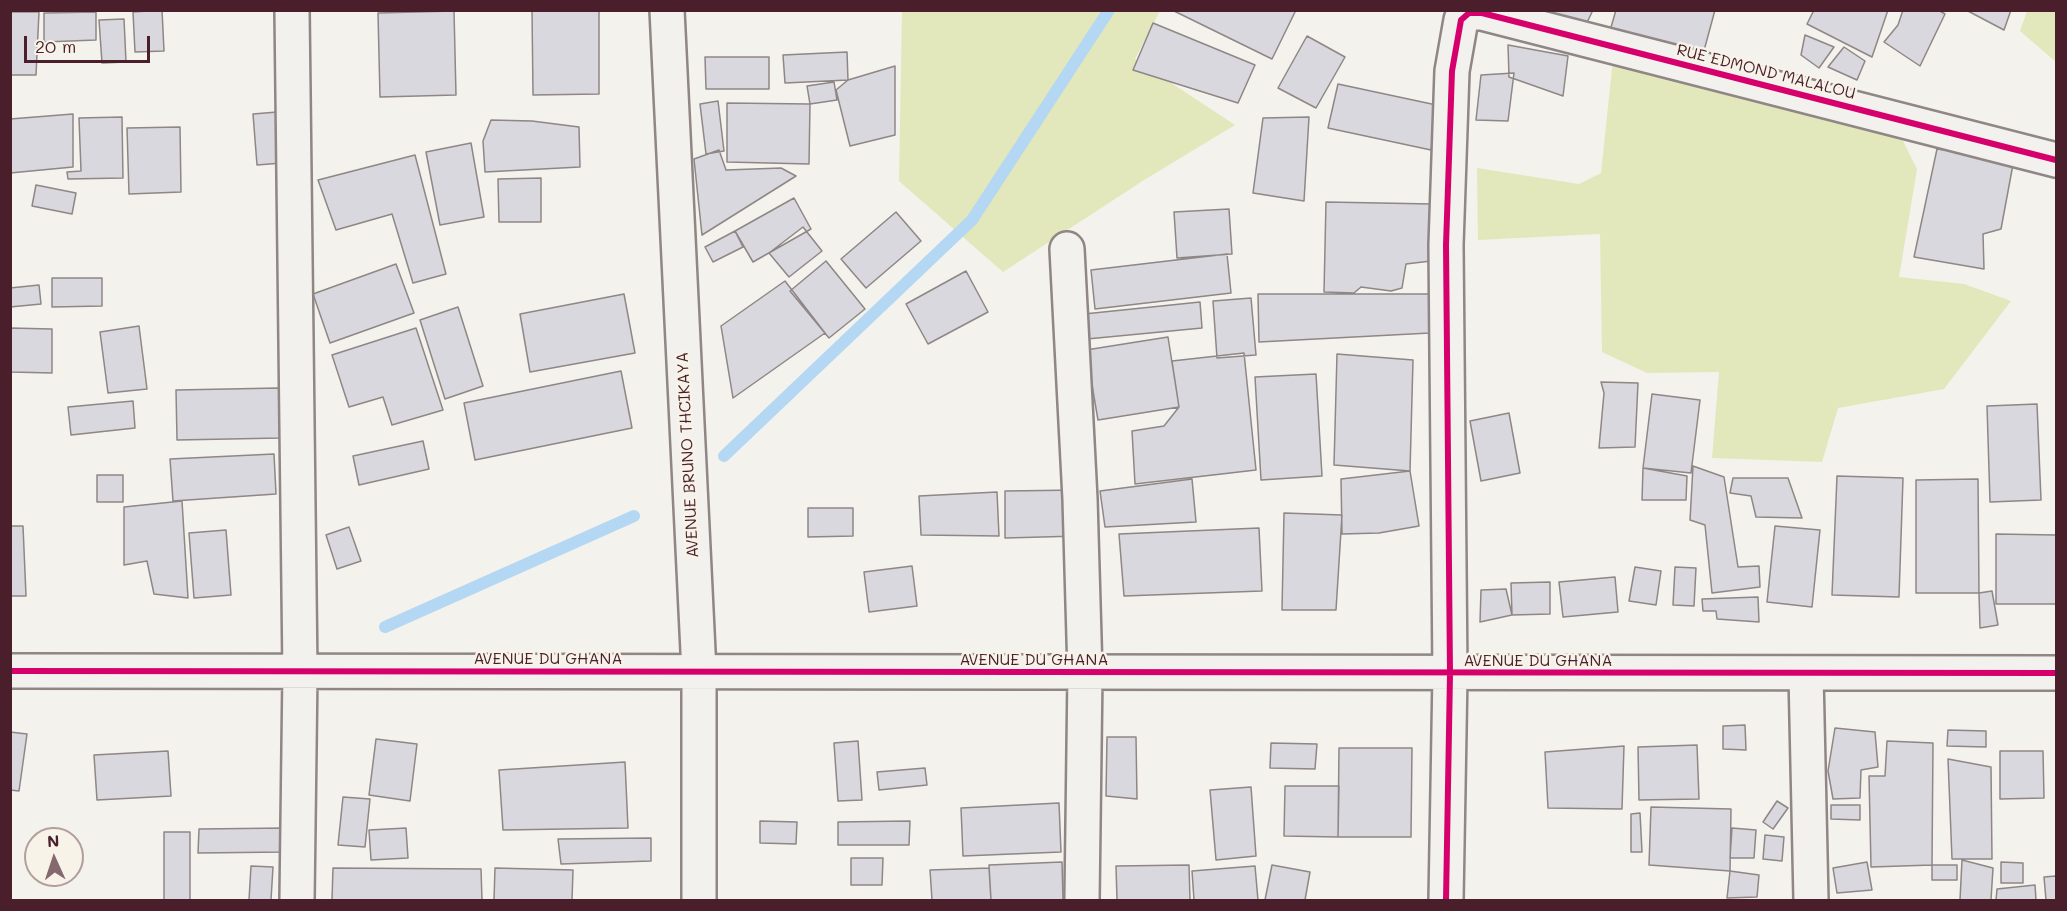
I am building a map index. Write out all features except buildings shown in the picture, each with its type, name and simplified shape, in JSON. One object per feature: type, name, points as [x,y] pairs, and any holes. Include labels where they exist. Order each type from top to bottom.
[{"type":"street","points":[[292,10],[300,672],[297,900]]},
{"type":"street","name":"AVENUE BRUNO THCIKAYA","points":[[667,10],[699,672],[699,900]]},
{"type":"street","name":"RUE EDMOND MALALOU","points":[[1450,674],[1447,233],[1452,71],[1461,20],[1469,13],[1493,16],[2056,160]]},
{"type":"street","points":[[1067,249],[1080,499],[1085,673],[1082,900]]},
{"type":"street","name":"AVENUE DU GHANA","points":[[10,671],[2056,673]]},
{"type":"street","points":[[1446,900],[1450,674]]},
{"type":"street","points":[[1806,674],[1811,900]]},
{"type":"green space","points":[[902,11],[1160,11],[1135,59],[1235,125],[1144,180],[1003,272],[899,181]]},
{"type":"green space","points":[[2027,11],[2056,11],[2056,62],[2020,31]]},
{"type":"green space","points":[[1614,50],[1899,133],[1917,169],[1899,277],[1964,284],[2011,301],[1944,389],[1838,408],[1822,462],[1712,458],[1719,372],[1647,373],[1602,352],[1600,234],[1478,240],[1477,168],[1579,184],[1601,173]]},
{"type":"waterway","points":[[724,456],[972,220],[1109,10]]},
{"type":"waterway","points":[[385,627],[634,516]]},
{"type":"cycle path","points":[[1446,900],[1450,674],[1446,245],[1452,71],[1461,20],[1469,13],[1482,13],[2056,160]]},
{"type":"cycle path","points":[[10,671],[2056,673]]}]
